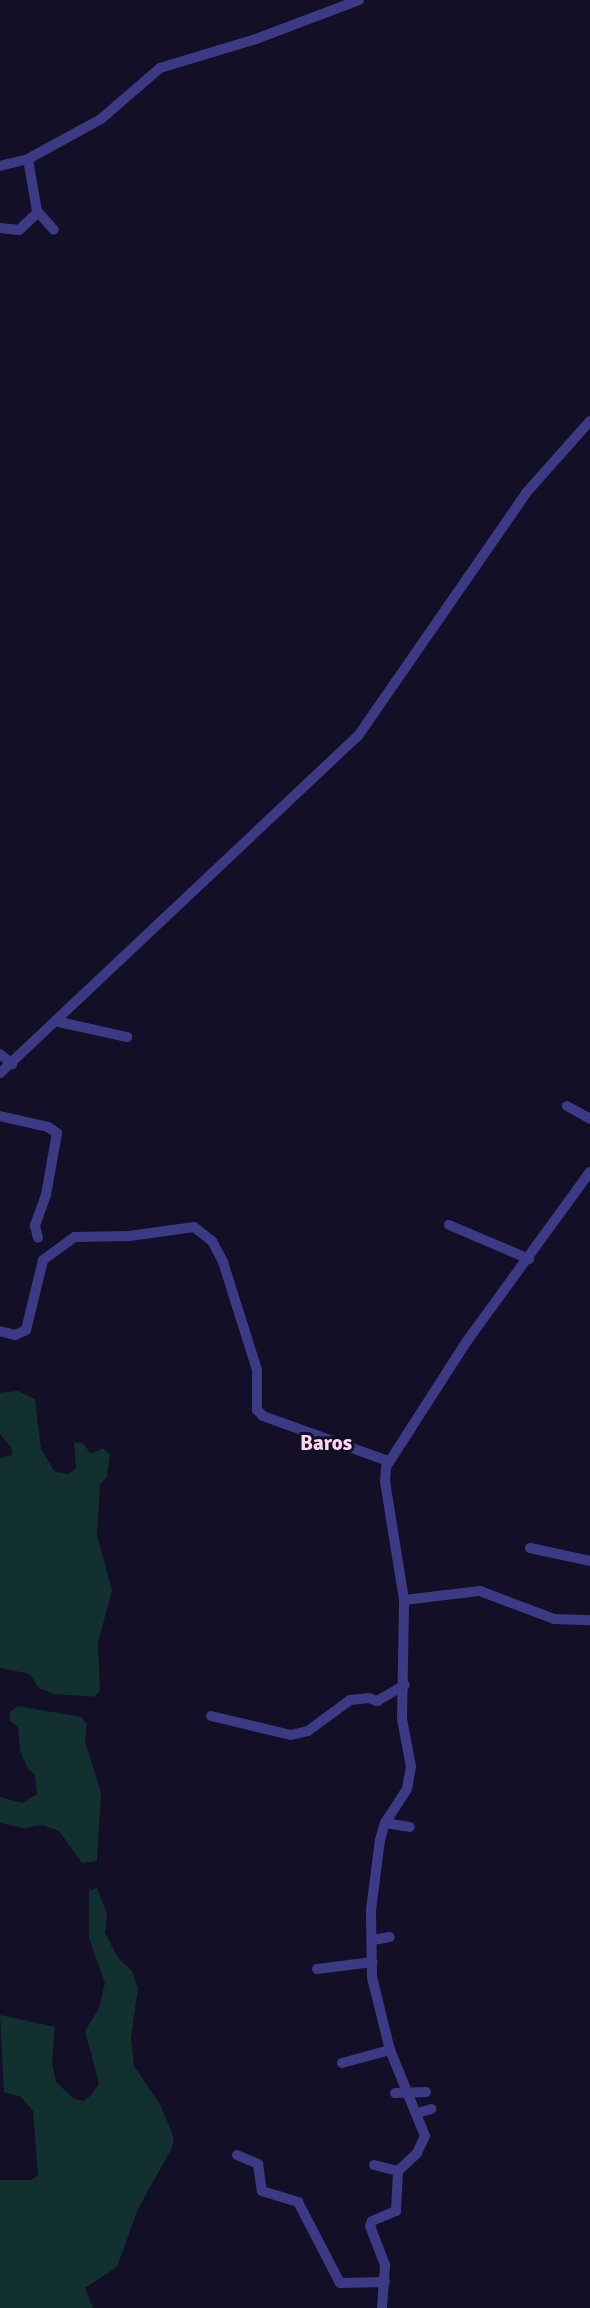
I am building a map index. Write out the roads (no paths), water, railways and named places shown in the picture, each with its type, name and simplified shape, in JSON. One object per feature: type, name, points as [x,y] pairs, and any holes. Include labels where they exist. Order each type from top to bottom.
[{"type":"street","points":[[0,166],[28,159],[101,119],[160,68],[256,39],[358,0]]},
{"type":"street","points":[[28,159],[38,212],[54,230]]},
{"type":"street","points":[[0,228],[20,230],[38,212]]},
{"type":"street","points":[[0,1073],[59,1022],[358,736],[526,493],[590,421]]},
{"type":"street","points":[[59,1022],[127,1037]]},
{"type":"street","points":[[0,1054],[12,1064]]},
{"type":"street","points":[[567,1106],[590,1119]]},
{"type":"street","points":[[0,1116],[48,1127],[57,1133],[46,1195],[35,1226],[38,1239]]},
{"type":"street","points":[[382,2308],[385,2282],[383,2253],[370,2226],[372,2221],[396,2211],[398,2171],[423,2144],[424,2126],[390,2050],[375,1991],[373,1962],[372,1891],[385,1823],[410,1779],[411,1767],[402,1719],[405,1685],[404,1600],[385,1482],[388,1461],[467,1341],[590,1172]]},
{"type":"street","points":[[449,1225],[529,1258]]},
{"type":"street","points":[[0,1331],[15,1335],[26,1330],[43,1260],[75,1237],[129,1236],[194,1227],[212,1240],[223,1262],[257,1370],[257,1410],[263,1416],[388,1461]]},
{"type":"street","points":[[530,1548],[590,1561]]},
{"type":"street","points":[[404,1600],[480,1591],[554,1618],[590,1620]]},
{"type":"street","points":[[211,1716],[291,1735],[308,1731],[350,1700],[369,1698],[377,1701],[405,1685]]},
{"type":"street","points":[[385,1823],[410,1827]]},
{"type":"street","points":[[373,1940],[390,1937]]},
{"type":"street","points":[[316,1969],[373,1962]]},
{"type":"street","points":[[342,2063],[390,2050]]},
{"type":"street","points":[[394,2093],[426,2092]]},
{"type":"street","points":[[418,2113],[430,2109]]},
{"type":"street","points":[[237,2155],[258,2164],[262,2191],[298,2202],[340,2283],[385,2282]]},
{"type":"street","points":[[374,2164],[398,2171]]},
{"type":"district","name":"Baros","points":[[326,1443]]}]
